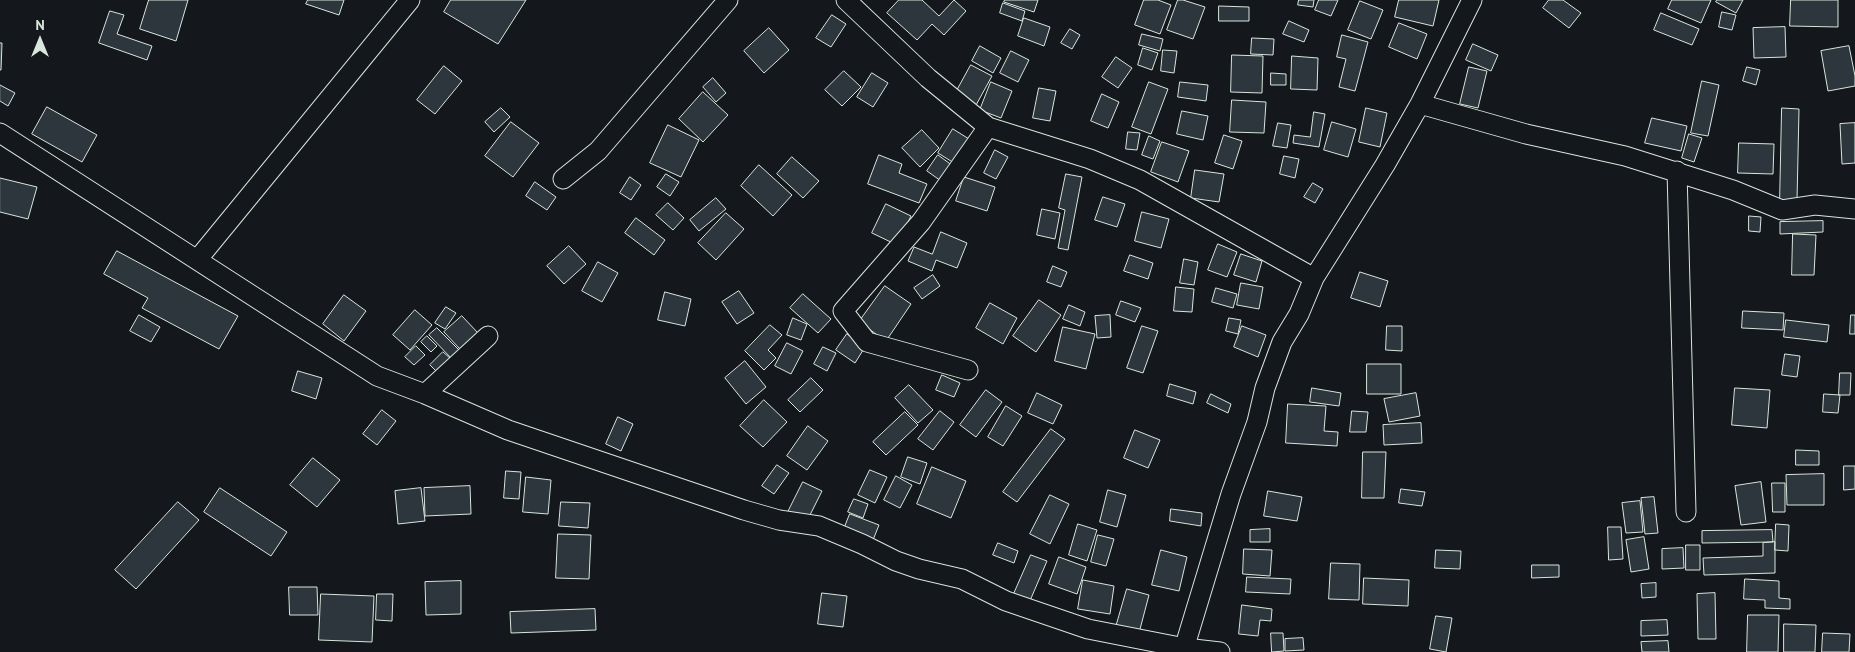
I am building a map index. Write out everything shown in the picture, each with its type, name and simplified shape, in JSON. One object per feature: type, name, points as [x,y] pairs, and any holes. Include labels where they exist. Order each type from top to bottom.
[{"type":"street","points":[[197,260],[410,0]]},
{"type":"street","points":[[563,179],[598,152],[728,0]]},
{"type":"street","points":[[846,0],[928,78],[988,127],[1090,159],[1140,180],[1314,278]]},
{"type":"street","points":[[1184,650],[1231,494],[1282,342],[1299,314],[1314,278],[1385,166],[1420,104],[1472,0]]},
{"type":"street","points":[[1420,104],[1526,134],[1625,156],[1677,171],[1733,190],[1782,210],[1815,205],[1855,209]]},
{"type":"street","points":[[968,370],[867,342],[843,311],[921,222],[988,127]]},
{"type":"street","points":[[0,133],[377,376],[425,394],[508,430],[744,510],[779,520],[818,526],[862,544],[896,561],[919,569],[962,579],[1006,601],[1088,629],[1184,650],[1220,652]]},
{"type":"street","points":[[1677,171],[1686,512]]},
{"type":"street","points":[[425,394],[488,336]]},
{"type":"building","points":[[149,0],[188,0],[176,41],[140,29]]},
{"type":"building","points":[[308,0],[344,0],[339,15],[306,4]]},
{"type":"building","points":[[451,0],[526,0],[498,44],[444,12]]},
{"type":"building","points":[[899,0],[922,0],[939,16],[954,0],[966,11],[944,35],[932,24],[917,40],[887,13]]},
{"type":"building","points":[[1005,0],[1038,0],[1034,12],[1004,2]]},
{"type":"building","points":[[1144,0],[1158,0],[1171,5],[1160,34],[1135,25]]},
{"type":"building","points":[[1178,0],[1205,7],[1193,39],[1167,30]]},
{"type":"building","points":[[1299,0],[1314,0],[1313,7],[1298,5]]},
{"type":"building","points":[[1319,0],[1338,0],[1331,16],[1315,10]]},
{"type":"building","points":[[1399,0],[1439,0],[1433,26],[1395,17]]},
{"type":"building","points":[[1549,0],[1563,0],[1581,13],[1569,28],[1543,8]]},
{"type":"building","points":[[1672,0],[1711,0],[1701,23],[1668,9]]},
{"type":"building","points":[[1717,0],[1743,0],[1736,13],[1716,2]]},
{"type":"building","points":[[1791,0],[1838,0],[1838,27],[1790,26]]},
{"type":"building","points":[[1360,1],[1383,10],[1371,39],[1348,30]]},
{"type":"building","points":[[1003,3],[1025,11],[1022,21],[1000,13]]},
{"type":"building","points":[[1219,6],[1249,7],[1249,21],[1219,21]]},
{"type":"building","points":[[110,11],[124,15],[117,34],[152,46],[147,60],[99,43]]},
{"type":"building","points":[[1722,12],[1736,15],[1732,30],[1719,27]]},
{"type":"building","points":[[1661,13],[1699,29],[1692,45],[1654,30]]},
{"type":"building","points":[[832,15],[846,24],[831,47],[816,38]]},
{"type":"building","points":[[1024,18],[1050,27],[1044,46],[1018,36]]},
{"type":"building","points":[[1289,21],[1309,30],[1304,42],[1283,34]]},
{"type":"building","points":[[1399,23],[1427,34],[1417,59],[1389,47]]},
{"type":"building","points":[[1785,27],[1786,57],[1754,58],[1753,28]]},
{"type":"building","points":[[769,28],[789,50],[764,73],[744,51]]},
{"type":"building","points":[[1070,29],[1080,35],[1072,49],[1061,43]]},
{"type":"building","points":[[1142,34],[1163,39],[1160,51],[1139,45]]},
{"type":"building","points":[[1342,35],[1368,42],[1355,91],[1339,87],[1346,59],[1337,57]]},
{"type":"building","points":[[1252,38],[1274,39],[1273,55],[1251,54]]},
{"type":"building","points":[[0,43],[2,43],[1,70],[0,70]]},
{"type":"building","points":[[1473,44],[1498,55],[1491,71],[1466,60]]},
{"type":"building","points":[[980,46],[1001,58],[993,73],[972,61]]},
{"type":"building","points":[[1849,46],[1855,86],[1828,91],[1821,51]]},
{"type":"building","points":[[1143,48],[1158,53],[1152,70],[1138,65]]},
{"type":"building","points":[[1163,50],[1177,51],[1174,73],[1161,71]]},
{"type":"building","points":[[1011,51],[1029,60],[1018,82],[1000,73]]},
{"type":"building","points":[[1232,55],[1263,56],[1262,93],[1231,92]]},
{"type":"building","points":[[1292,56],[1318,58],[1317,90],[1291,89]]},
{"type":"building","points":[[1116,57],[1132,68],[1118,88],[1102,77]]},
{"type":"building","points":[[971,65],[992,76],[975,107],[954,96]]},
{"type":"building","points":[[444,66],[462,81],[435,114],[417,100]]},
{"type":"building","points":[[1469,67],[1487,71],[1478,108],[1460,104]]},
{"type":"building","points":[[1747,67],[1760,70],[1756,85],[1743,81]]},
{"type":"building","points":[[844,71],[861,87],[842,106],[825,90]]},
{"type":"building","points":[[872,73],[888,83],[873,107],[857,97]]},
{"type":"building","points":[[1271,73],[1286,74],[1286,85],[1271,85]]},
{"type":"building","points":[[713,78],[726,93],[716,102],[703,87]]},
{"type":"building","points":[[1702,81],[1719,85],[1708,136],[1691,133]]},
{"type":"building","points":[[991,82],[1012,91],[1001,118],[980,110]]},
{"type":"building","points":[[1149,82],[1168,89],[1151,134],[1132,127]]},
{"type":"building","points":[[1180,82],[1208,85],[1206,101],[1178,97]]},
{"type":"building","points":[[0,85],[15,93],[8,106],[0,101]]},
{"type":"building","points":[[1039,88],[1056,91],[1050,121],[1033,118]]},
{"type":"building","points":[[703,92],[728,115],[703,142],[679,119]]},
{"type":"building","points":[[1102,94],[1119,102],[1108,128],[1091,121]]},
{"type":"building","points":[[1232,100],[1266,102],[1264,133],[1230,132]]},
{"type":"building","points":[[47,107],[97,135],[82,162],[32,134]]},
{"type":"building","points":[[501,108],[510,117],[494,132],[485,122]]},
{"type":"building","points":[[1366,108],[1387,113],[1380,147],[1359,142]]},
{"type":"building","points":[[1782,108],[1799,109],[1797,201],[1780,201]]},
{"type":"building","points":[[1182,111],[1208,116],[1203,140],[1177,134]]},
{"type":"building","points":[[1314,112],[1325,114],[1319,147],[1293,143],[1294,135],[1310,137]]},
{"type":"building","points":[[1652,118],[1687,126],[1681,151],[1645,143]]},
{"type":"building","points":[[511,122],[539,143],[513,177],[485,156]]},
{"type":"building","points":[[1332,122],[1356,129],[1348,157],[1324,150]]},
{"type":"building","points":[[1278,123],[1291,125],[1287,148],[1273,146]]},
{"type":"building","points":[[1855,123],[1855,163],[1842,164],[1840,124]]},
{"type":"building","points":[[668,125],[699,140],[681,177],[650,163]]},
{"type":"building","points":[[953,129],[969,139],[954,163],[938,153]]},
{"type":"building","points":[[922,130],[939,148],[920,167],[902,148]]},
{"type":"building","points":[[1128,132],[1140,133],[1137,150],[1126,149]]},
{"type":"building","points":[[1689,134],[1702,138],[1694,162],[1682,158]]},
{"type":"building","points":[[1224,135],[1242,141],[1233,169],[1215,163]]},
{"type":"building","points":[[1149,136],[1160,141],[1153,159],[1142,155]]},
{"type":"building","points":[[1162,142],[1189,151],[1178,182],[1151,172]]},
{"type":"building","points":[[1739,143],[1774,144],[1773,174],[1738,173]]},
{"type":"building","points":[[995,150],[1008,157],[996,179],[984,173]]},
{"type":"building","points":[[879,155],[902,164],[899,173],[927,184],[919,203],[868,184]]},
{"type":"building","points":[[938,155],[953,166],[941,181],[927,171]]},
{"type":"building","points":[[1284,156],[1299,159],[1295,178],[1280,174]]},
{"type":"building","points":[[792,157],[819,181],[803,198],[777,174]]},
{"type":"building","points":[[759,165],[792,195],[773,216],[741,186]]},
{"type":"building","points":[[1195,170],[1224,174],[1219,202],[1191,198]]},
{"type":"building","points":[[666,174],[679,182],[670,196],[657,187]]},
{"type":"building","points":[[1066,174],[1082,177],[1068,250],[1058,248],[1065,210],[1059,208]]},
{"type":"building","points":[[630,177],[641,185],[631,200],[620,193]]},
{"type":"building","points":[[964,177],[995,187],[987,211],[956,201]]},
{"type":"building","points":[[0,178],[37,187],[28,219],[0,212]]},
{"type":"building","points":[[535,182],[556,197],[547,210],[526,196]]},
{"type":"building","points":[[1313,183],[1323,189],[1315,203],[1304,197]]},
{"type":"building","points":[[1103,197],[1125,204],[1117,227],[1095,220]]},
{"type":"building","points":[[716,198],[726,209],[699,231],[690,220]]},
{"type":"building","points":[[668,203],[684,218],[673,230],[656,215]]},
{"type":"building","points":[[886,204],[911,216],[897,245],[872,233]]},
{"type":"building","points":[[1042,209],[1060,213],[1055,239],[1037,235]]},
{"type":"building","points":[[1142,212],[1169,219],[1161,248],[1135,241]]},
{"type":"building","points":[[726,213],[744,229],[716,260],[698,243]]},
{"type":"building","points":[[1749,216],[1761,217],[1760,232],[1749,231]]},
{"type":"building","points":[[636,218],[665,240],[654,255],[625,233]]},
{"type":"building","points":[[1823,221],[1823,232],[1780,234],[1780,222]]},
{"type":"building","points":[[941,232],[967,243],[957,268],[936,260],[932,271],[908,261],[914,247],[932,254]]},
{"type":"building","points":[[1793,234],[1816,235],[1814,275],[1792,275]]},
{"type":"building","points":[[1218,244],[1237,252],[1227,277],[1208,270]]},
{"type":"building","points":[[569,246],[586,264],[564,284],[547,266]]},
{"type":"building","points":[[117,251],[238,316],[219,349],[142,308],[148,298],[104,274]]},
{"type":"building","points":[[1241,254],[1262,261],[1256,282],[1234,275]]},
{"type":"building","points":[[1130,255],[1153,263],[1148,279],[1124,271]]},
{"type":"building","points":[[1184,259],[1198,262],[1194,285],[1180,283]]},
{"type":"building","points":[[598,262],[618,273],[602,302],[582,291]]},
{"type":"building","points":[[1053,266],[1067,272],[1061,287],[1047,282]]},
{"type":"building","points":[[1360,272],[1388,281],[1380,307],[1351,298]]},
{"type":"building","points":[[933,275],[940,286],[922,299],[914,288]]},
{"type":"building","points":[[1241,283],[1263,287],[1259,309],[1237,305]]},
{"type":"building","points":[[885,286],[911,304],[886,341],[859,322]]},
{"type":"building","points":[[1176,287],[1194,289],[1192,312],[1174,311]]},
{"type":"building","points":[[1216,288],[1237,294],[1233,308],[1212,302]]},
{"type":"building","points":[[739,291],[754,313],[737,324],[722,302]]},
{"type":"building","points":[[665,292],[691,299],[685,326],[658,320]]},
{"type":"building","points":[[803,294],[831,319],[818,333],[790,308]]},
{"type":"building","points":[[344,295],[366,311],[344,341],[323,324]]},
{"type":"building","points":[[1039,300],[1061,315],[1036,352],[1013,336]]},
{"type":"building","points":[[1121,301],[1141,308],[1135,322],[1116,315]]},
{"type":"building","points":[[990,303],[1017,318],[1003,344],[976,328]]},
{"type":"building","points":[[1069,305],[1085,312],[1080,326],[1063,319]]},
{"type":"building","points":[[446,307],[456,313],[445,329],[435,323]]},
{"type":"building","points":[[415,310],[432,325],[410,350],[393,335]]},
{"type":"building","points":[[1743,311],[1784,313],[1783,330],[1742,328]]},
{"type":"building","points":[[139,315],[160,327],[151,342],[130,331]]},
{"type":"building","points":[[1110,315],[1111,337],[1097,338],[1095,316]]},
{"type":"building","points":[[1851,315],[1855,315],[1855,334],[1850,334]]},
{"type":"building","points":[[462,316],[478,333],[460,349],[444,332]]},
{"type":"building","points":[[793,318],[807,324],[801,340],[787,335]]},
{"type":"building","points":[[1229,318],[1241,320],[1238,334],[1226,331]]},
{"type":"building","points":[[1786,320],[1829,325],[1827,342],[1784,337]]},
{"type":"building","points":[[770,325],[782,335],[768,350],[776,358],[764,370],[745,351]]},
{"type":"building","points":[[1142,326],[1158,331],[1143,373],[1127,368]]},
{"type":"building","points":[[1242,326],[1266,335],[1258,357],[1234,347]]},
{"type":"building","points":[[1387,326],[1402,326],[1402,351],[1386,350]]},
{"type":"building","points":[[1063,327],[1095,334],[1086,369],[1055,361]]},
{"type":"building","points":[[437,328],[460,351],[452,359],[429,335]]},
{"type":"building","points":[[847,334],[865,347],[855,363],[836,350]]},
{"type":"building","points":[[427,336],[437,346],[431,352],[421,342]]},
{"type":"building","points":[[787,343],[803,351],[791,374],[775,366]]},
{"type":"building","points":[[416,346],[425,355],[414,365],[405,357]]},
{"type":"building","points":[[823,347],[836,353],[827,371],[814,364]]},
{"type":"building","points":[[443,352],[451,359],[438,373],[430,365]]},
{"type":"building","points":[[1785,354],[1800,356],[1797,377],[1782,375]]},
{"type":"building","points":[[745,361],[766,387],[746,404],[725,378]]},
{"type":"building","points":[[1367,364],[1401,364],[1401,394],[1367,394]]},
{"type":"building","points":[[298,371],[322,378],[316,399],[292,391]]},
{"type":"building","points":[[1840,373],[1851,373],[1850,395],[1839,395]]},
{"type":"building","points":[[942,375],[960,383],[954,397],[936,390]]},
{"type":"building","points":[[811,378],[823,390],[800,412],[788,400]]},
{"type":"building","points":[[1170,384],[1196,392],[1193,404],[1167,396]]},
{"type":"building","points":[[909,385],[933,410],[918,423],[895,398]]},
{"type":"building","points":[[1312,388],[1341,393],[1339,406],[1310,402]]},
{"type":"building","points":[[1735,388],[1770,390],[1767,428],[1732,425]]},
{"type":"building","points":[[986,390],[1002,402],[976,437],[960,425]]},
{"type":"building","points":[[1037,393],[1062,405],[1053,424],[1028,413]]},
{"type":"building","points":[[1416,393],[1420,416],[1389,422],[1384,399]]},
{"type":"building","points":[[1211,394],[1231,404],[1228,413],[1207,403]]},
{"type":"building","points":[[1824,394],[1840,395],[1838,413],[1823,412]]},
{"type":"building","points":[[764,400],[787,422],[763,447],[740,426]]},
{"type":"building","points":[[1288,404],[1326,406],[1324,431],[1338,432],[1337,446],[1286,443]]},
{"type":"building","points":[[1006,406],[1022,416],[1003,446],[988,437]]},
{"type":"building","points":[[382,410],[396,421],[377,445],[363,434]]},
{"type":"building","points":[[940,411],[954,422],[933,450],[918,439]]},
{"type":"building","points":[[1352,411],[1368,412],[1366,432],[1350,432]]},
{"type":"building","points":[[905,412],[918,425],[886,455],[873,442]]},
{"type":"building","points":[[618,417],[633,424],[621,451],[606,444]]},
{"type":"building","points":[[1421,423],[1422,443],[1384,445],[1383,425]]},
{"type":"building","points":[[808,426],[828,441],[807,470],[787,456]]},
{"type":"building","points":[[1051,429],[1065,439],[1017,502],[1003,492]]},
{"type":"building","points":[[1135,430],[1160,440],[1148,468],[1124,458]]},
{"type":"building","points":[[1796,450],[1819,451],[1819,465],[1796,465]]},
{"type":"building","points":[[1363,452],[1386,452],[1384,498],[1362,498]]},
{"type":"building","points":[[908,457],[927,463],[920,484],[901,477]]},
{"type":"building","points":[[313,458],[340,480],[317,507],[290,485]]},
{"type":"building","points":[[777,465],[789,473],[774,494],[762,486]]},
{"type":"building","points":[[1844,466],[1855,466],[1855,489],[1844,490]]},
{"type":"building","points":[[932,467],[966,481],[951,518],[917,504]]},
{"type":"building","points":[[870,470],[887,477],[875,503],[858,495]]},
{"type":"building","points":[[506,471],[521,472],[519,499],[504,498]]},
{"type":"building","points":[[1824,474],[1824,505],[1787,505],[1786,475]]},
{"type":"building","points":[[896,476],[912,485],[900,508],[884,500]]},
{"type":"building","points":[[526,477],[551,480],[548,514],[523,512]]},
{"type":"building","points":[[803,482],[822,491],[807,521],[788,512]]},
{"type":"building","points":[[1761,482],[1766,522],[1741,525],[1735,486]]},
{"type":"building","points":[[1772,483],[1785,483],[1785,512],[1773,512]]},
{"type":"building","points":[[470,486],[471,514],[425,516],[424,488]]},
{"type":"building","points":[[220,488],[287,532],[271,556],[204,512]]},
{"type":"building","points":[[421,488],[425,521],[398,524],[395,491]]},
{"type":"building","points":[[1401,489],[1425,492],[1422,506],[1399,503]]},
{"type":"building","points":[[1108,490],[1126,495],[1117,527],[1100,522]]},
{"type":"building","points":[[1268,491],[1302,497],[1297,521],[1264,516]]},
{"type":"building","points":[[1050,495],[1069,504],[1050,544],[1030,534]]},
{"type":"building","points":[[1654,497],[1658,533],[1645,534],[1641,498]]},
{"type":"building","points":[[854,499],[868,504],[863,518],[848,512]]},
{"type":"building","points":[[1640,501],[1643,532],[1626,533],[1622,503]]},
{"type":"building","points":[[178,502],[199,520],[136,589],[115,570]]},
{"type":"building","points":[[561,502],[590,503],[588,528],[559,526]]},
{"type":"building","points":[[1171,509],[1202,513],[1201,526],[1170,521]]},
{"type":"building","points":[[850,514],[879,525],[871,545],[842,534]]},
{"type":"building","points":[[1078,524],[1097,530],[1087,561],[1069,555]]},
{"type":"building","points":[[1776,524],[1789,525],[1788,551],[1775,550]]},
{"type":"building","points":[[1608,527],[1621,527],[1623,559],[1609,560]]},
{"type":"building","points":[[1270,529],[1270,542],[1250,542],[1250,530]]},
{"type":"building","points":[[1772,530],[1773,542],[1702,543],[1702,531]]},
{"type":"building","points":[[558,534],[591,535],[589,579],[556,578]]},
{"type":"building","points":[[1098,535],[1114,539],[1106,566],[1091,562]]},
{"type":"building","points":[[1644,537],[1649,569],[1631,572],[1626,540]]},
{"type":"building","points":[[1775,542],[1775,573],[1704,575],[1703,558],[1763,556],[1763,543]]},
{"type":"building","points":[[998,543],[1018,551],[1014,563],[993,555]]},
{"type":"building","points":[[1686,545],[1700,545],[1700,570],[1686,570]]},
{"type":"building","points":[[1683,548],[1684,568],[1662,569],[1662,549]]},
{"type":"building","points":[[1244,549],[1272,550],[1270,576],[1243,574]]},
{"type":"building","points":[[1161,550],[1187,557],[1179,591],[1152,585]]},
{"type":"building","points":[[1436,550],[1461,551],[1460,569],[1435,568]]},
{"type":"building","points":[[1031,555],[1047,561],[1029,603],[1013,596]]},
{"type":"building","points":[[1059,557],[1086,567],[1077,594],[1049,584]]},
{"type":"building","points":[[1331,563],[1360,564],[1359,600],[1329,599]]},
{"type":"building","points":[[1532,565],[1559,565],[1559,577],[1532,578]]},
{"type":"building","points":[[1247,577],[1291,579],[1290,594],[1246,592]]},
{"type":"building","points":[[1364,578],[1409,580],[1408,606],[1363,604]]},
{"type":"building","points":[[1745,579],[1779,581],[1779,598],[1790,599],[1790,609],[1765,608],[1765,600],[1744,599]]},
{"type":"building","points":[[1083,580],[1114,586],[1110,614],[1078,609]]},
{"type":"building","points":[[461,581],[461,614],[426,615],[425,582]]},
{"type":"building","points":[[1656,583],[1656,597],[1642,598],[1641,584]]},
{"type":"building","points":[[289,587],[317,587],[318,615],[290,615]]},
{"type":"building","points":[[1127,589],[1149,595],[1139,633],[1116,627]]},
{"type":"building","points":[[822,593],[847,596],[843,627],[818,624]]},
{"type":"building","points":[[1715,593],[1716,639],[1698,639],[1697,594]]},
{"type":"building","points":[[321,594],[374,596],[372,642],[319,640]]},
{"type":"building","points":[[377,594],[393,594],[392,621],[376,620]]},
{"type":"building","points":[[1242,605],[1272,609],[1271,621],[1260,620],[1258,636],[1239,634]]},
{"type":"building","points":[[595,609],[596,630],[511,633],[510,612]]},
{"type":"building","points":[[1748,615],[1779,615],[1778,652],[1747,652]]},
{"type":"building","points":[[1436,616],[1452,618],[1446,652],[1430,649]]},
{"type":"building","points":[[1667,620],[1668,635],[1641,636],[1641,621]]},
{"type":"building","points":[[1784,624],[1816,625],[1815,652],[1784,652]]},
{"type":"building","points":[[1271,633],[1283,633],[1284,651],[1272,652]]},
{"type":"building","points":[[1823,633],[1850,634],[1849,652],[1822,652]]},
{"type":"building","points":[[1303,638],[1304,650],[1285,651],[1285,639]]},
{"type":"building","points":[[1668,641],[1669,652],[1642,652],[1641,642]]}]
